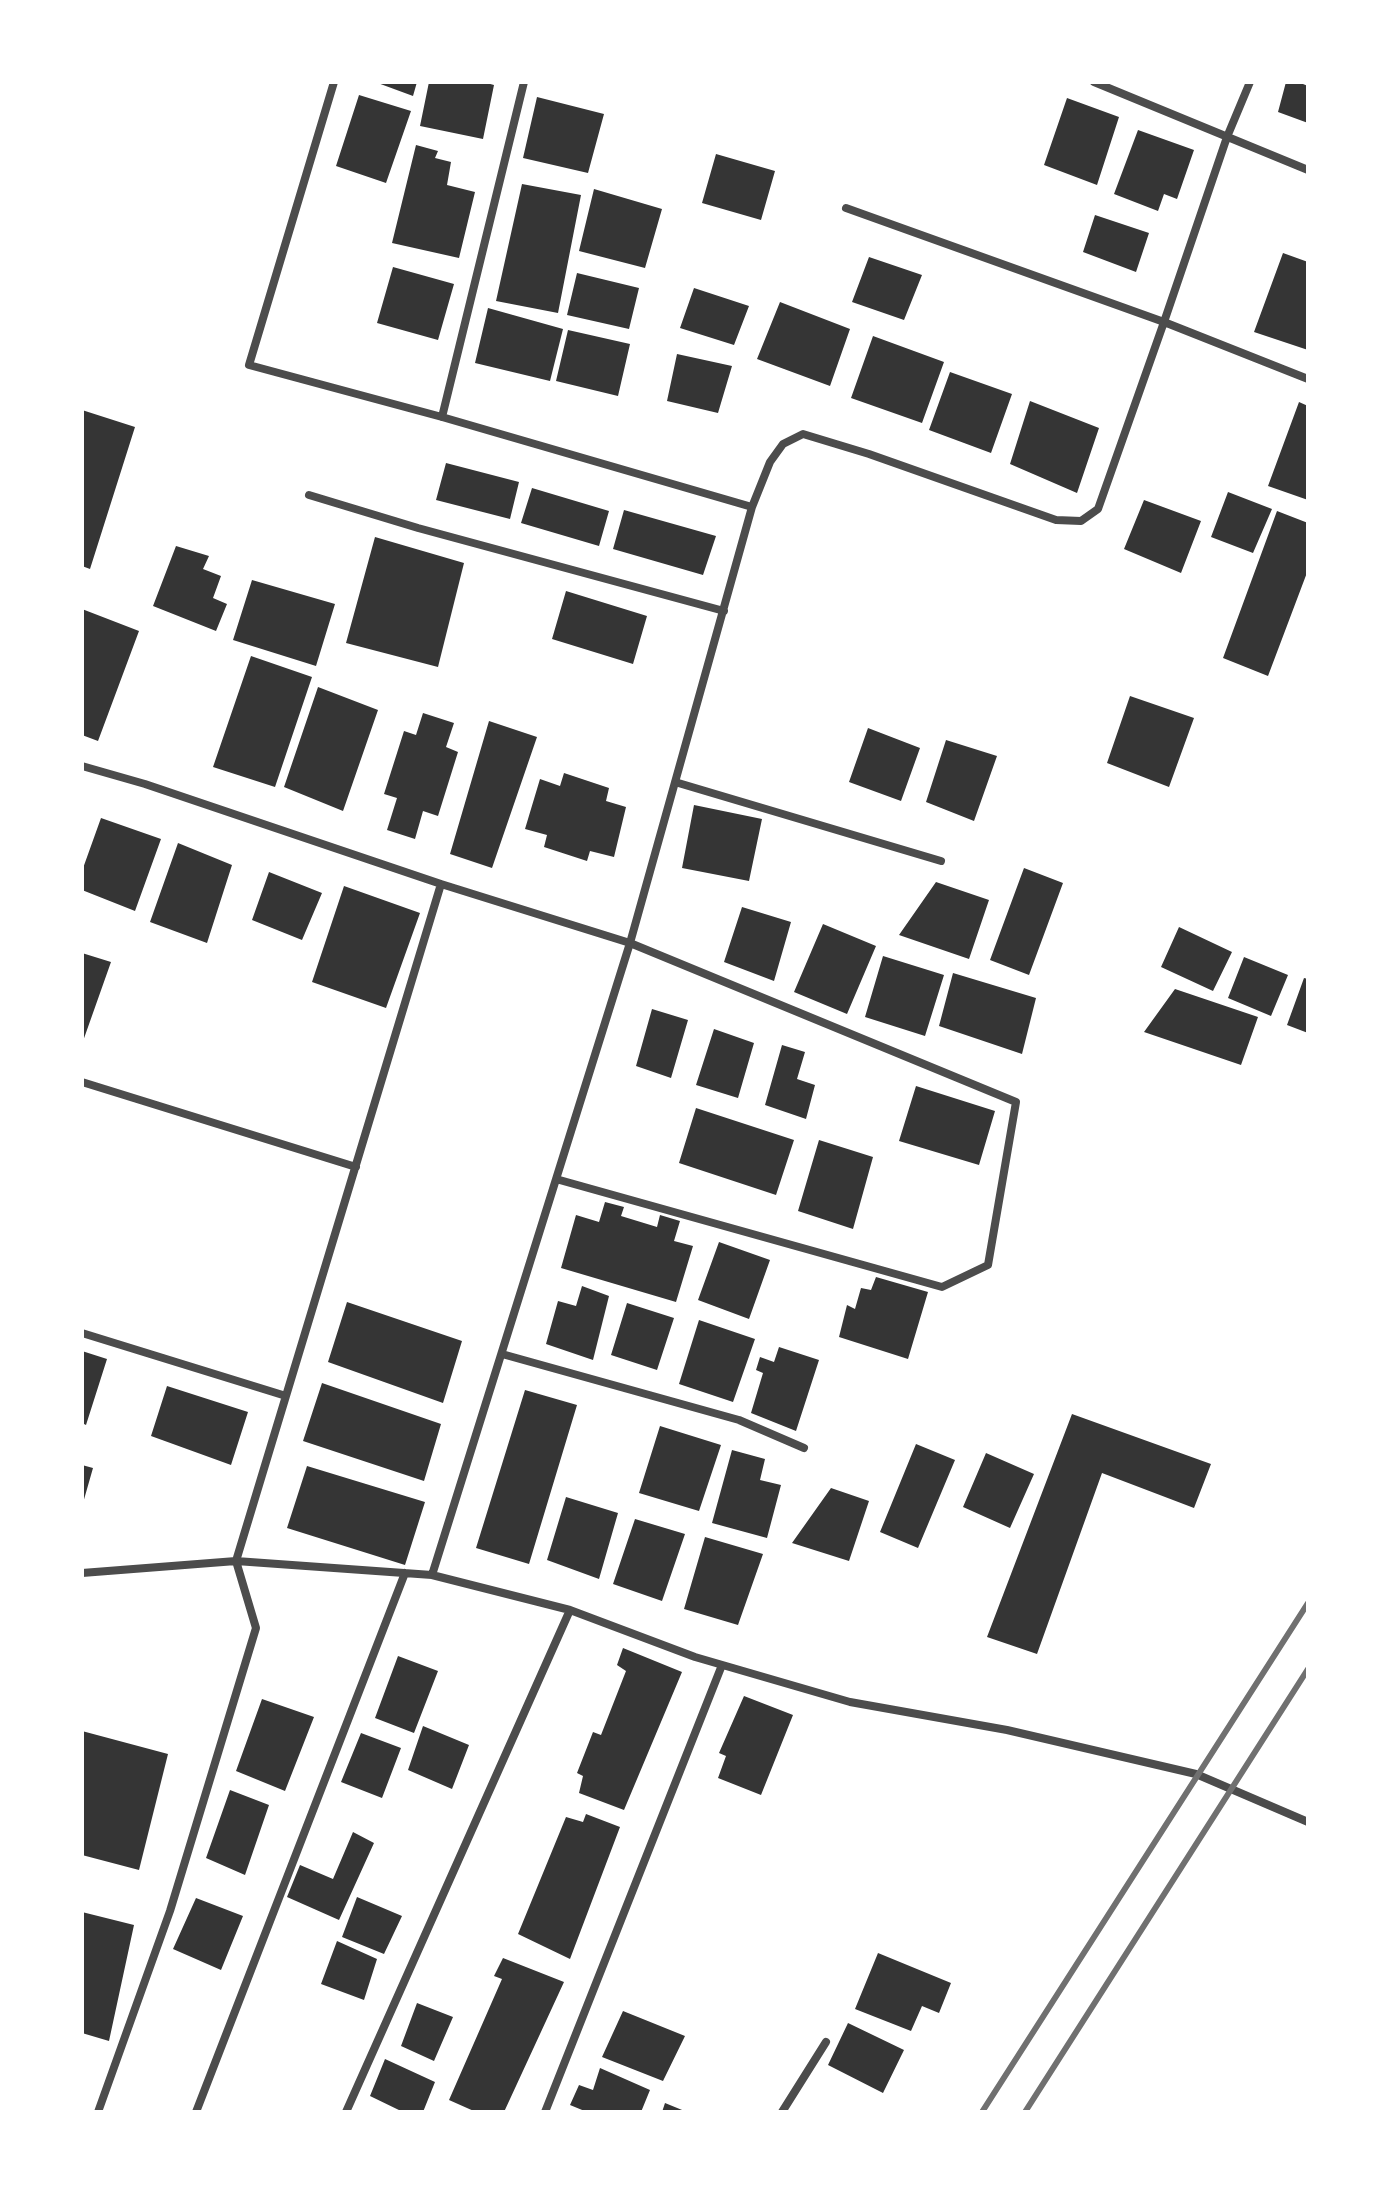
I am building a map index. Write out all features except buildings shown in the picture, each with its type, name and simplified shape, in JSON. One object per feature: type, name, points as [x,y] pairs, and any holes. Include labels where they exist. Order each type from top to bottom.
[{"type":"street","points":[[334,82],[249,365],[752,507]]},
{"type":"street","points":[[442,417],[524,82]]},
{"type":"street","points":[[1094,82],[1308,170]]},
{"type":"street","points":[[432,1575],[630,943],[752,507],[770,462],[783,444],[803,434],[1056,520],[1081,521],[1098,509],[1227,137],[1250,82]]},
{"type":"street","points":[[846,208],[1164,322],[1308,379]]},
{"type":"street","points":[[309,495],[418,528],[724,611]]},
{"type":"street","points":[[82,766],[630,943],[1016,1102],[988,1265],[942,1287],[556,1179]]},
{"type":"street","points":[[675,782],[941,861]]},
{"type":"street","points":[[98,2112],[170,1911],[256,1628],[236,1561],[441,884]]},
{"type":"street","points":[[82,1082],[356,1167]]},
{"type":"street","points":[[82,1333],[286,1396]]},
{"type":"street","points":[[502,1354],[739,1420],[804,1448]]},
{"type":"street","points":[[82,1573],[236,1561],[432,1575],[570,1610],[695,1657],[850,1702],[1007,1730],[1196,1774],[1308,1822]]},
{"type":"street","points":[[196,2112],[405,1573]]},
{"type":"street","points":[[346,2112],[570,1610]]},
{"type":"street","points":[[545,2112],[722,1665]]},
{"type":"street","points":[[782,2112],[826,2042]]},
{"type":"railway","points":[[982,2112],[1308,1603]]},
{"type":"railway","points":[[1025,2112],[1308,1669]]}]
